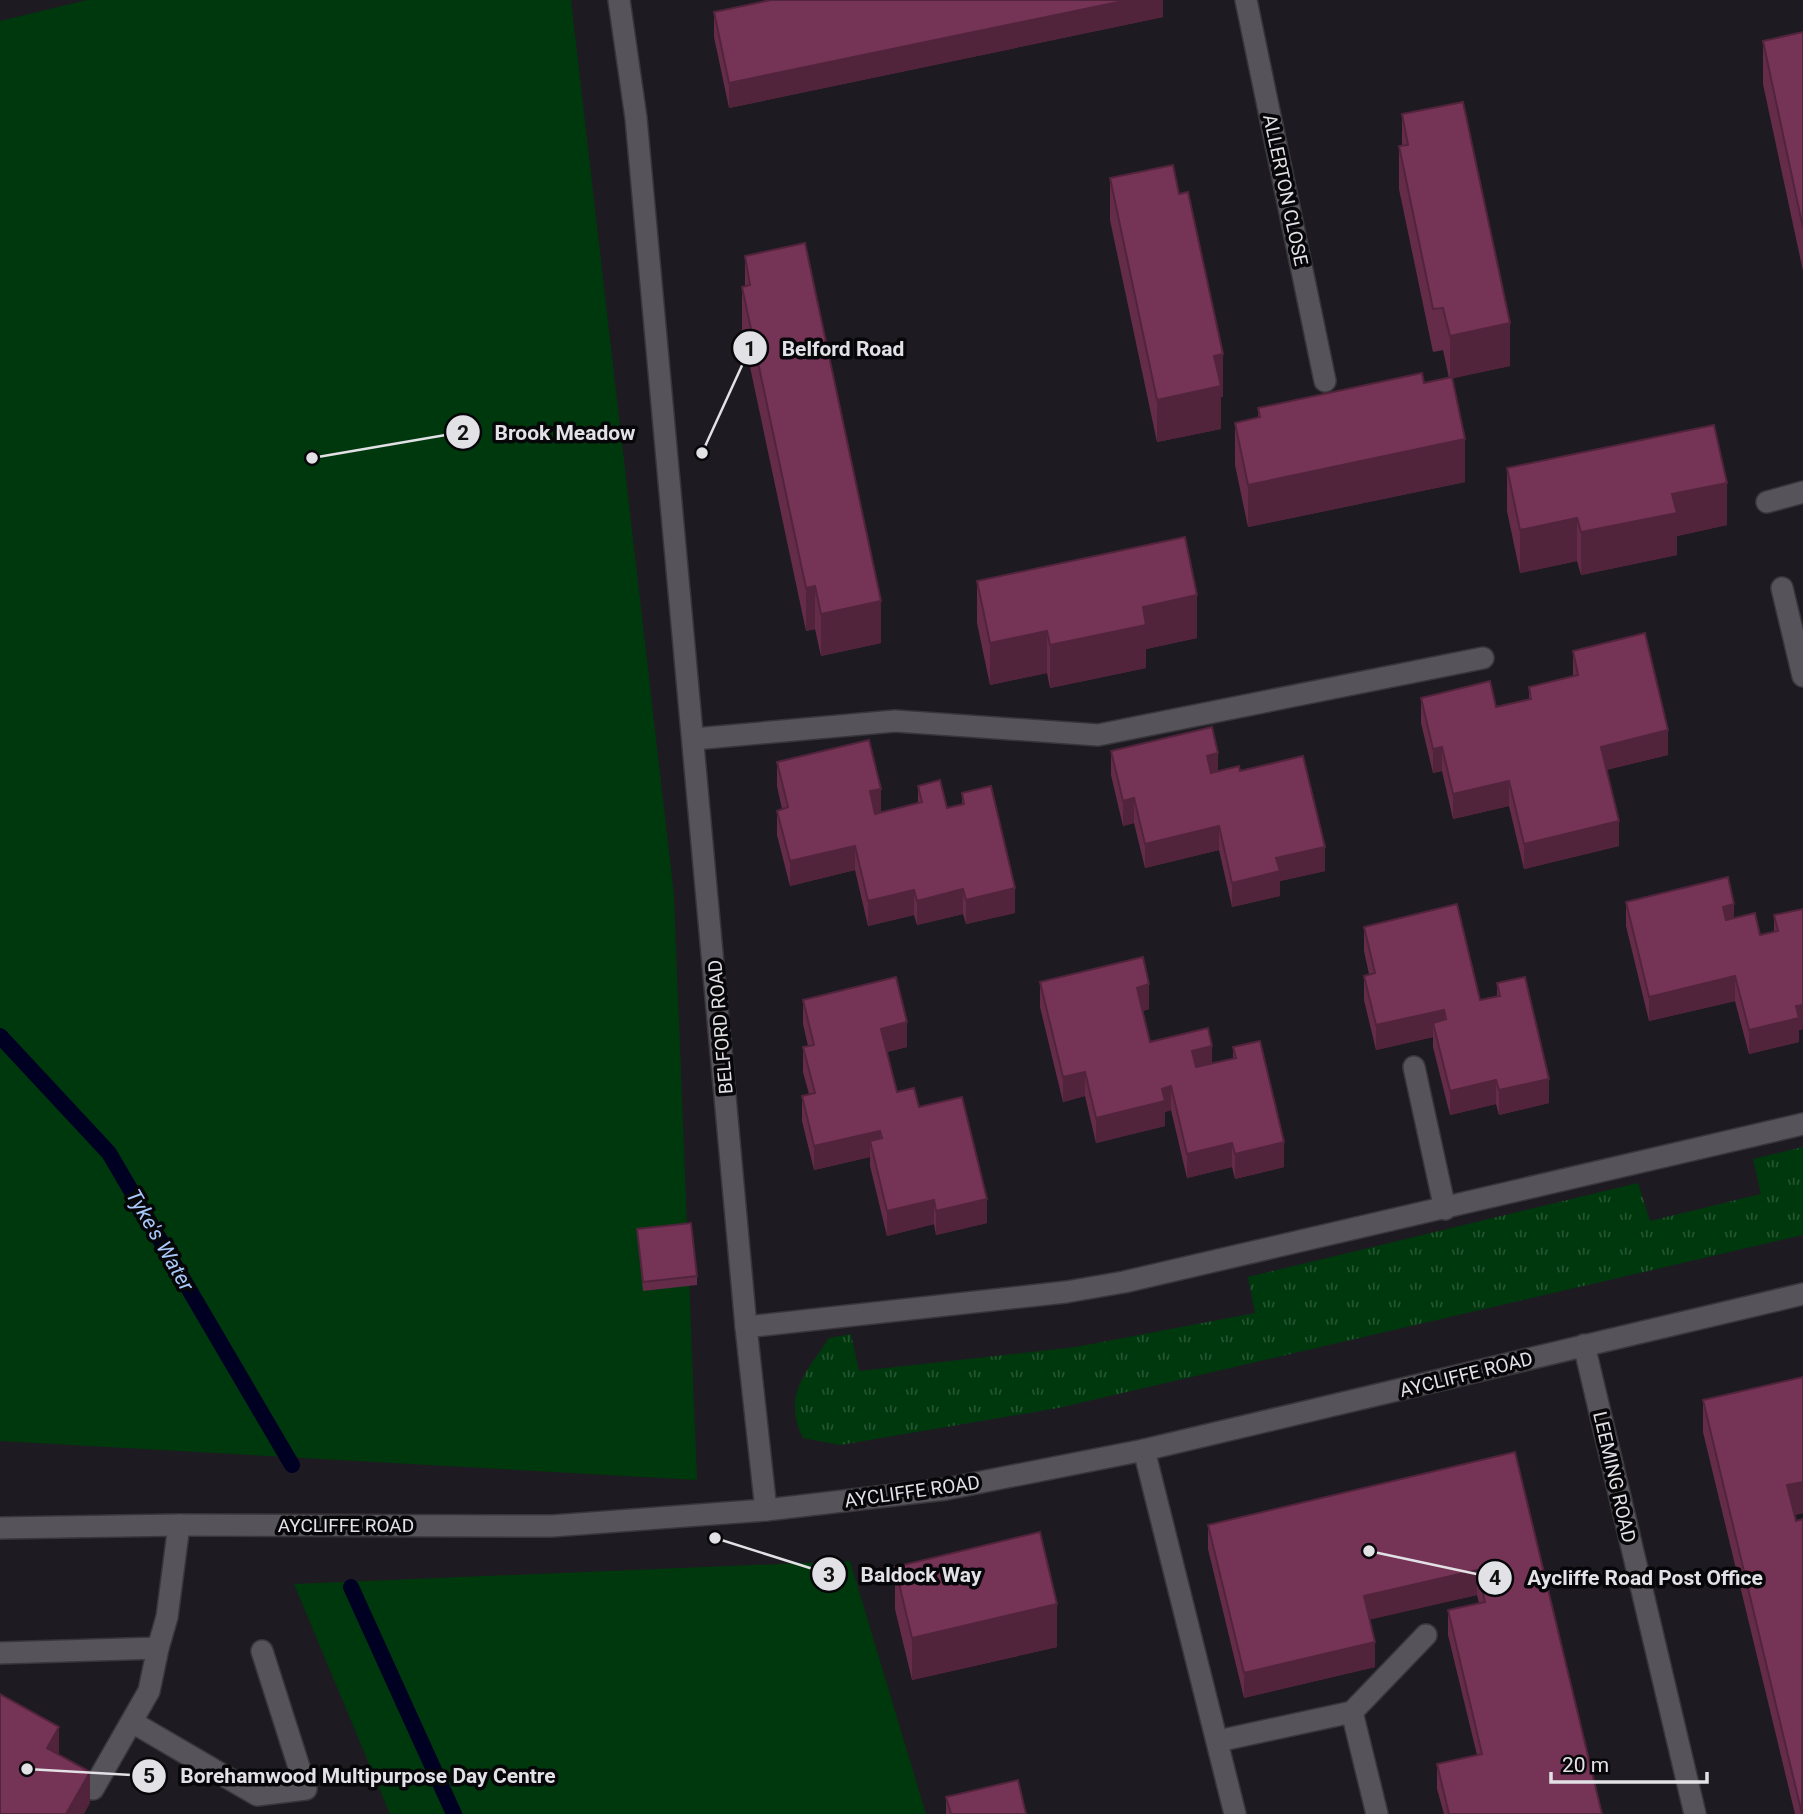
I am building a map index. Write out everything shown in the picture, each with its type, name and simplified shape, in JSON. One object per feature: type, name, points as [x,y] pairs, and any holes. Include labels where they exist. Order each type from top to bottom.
[{"type":"street","name":"BELFORD ROAD","points":[[619,0],[636,118],[746,1327],[766,1510]]},
{"type":"street","name":"ALLERTON CLOSE","points":[[1246,0],[1325,380]]},
{"type":"street","points":[[1767,502],[1803,492]]},
{"type":"street","points":[[1782,588],[1803,676]]},
{"type":"street","points":[[694,739],[895,721],[1098,735],[1483,658]]},
{"type":"street","points":[[1414,1067],[1445,1209]]},
{"type":"street","points":[[746,1327],[1066,1292],[1178,1272],[1803,1124]]},
{"type":"street","name":"AYCLIFFE ROAD","points":[[0,1528],[179,1524],[552,1526],[766,1510],[946,1489],[1144,1450],[1803,1294]]},
{"type":"street","name":"LEEMING ROAD","points":[[1584,1345],[1695,1814]]},
{"type":"street","points":[[1144,1450],[1235,1814]]},
{"type":"street","points":[[93,1790],[149,1691],[167,1617],[179,1524]]},
{"type":"street","points":[[1218,1741],[1352,1712],[1426,1634]]},
{"type":"street","points":[[0,1653],[158,1648]]},
{"type":"street","points":[[132,1723],[257,1795],[306,1789],[262,1651]]},
{"type":"street","points":[[1352,1712],[1377,1814]]},
{"type":"green space","points":[[87,0],[571,0],[674,895],[697,1480],[0,1441],[0,21]]},
{"type":"green space","points":[[1803,1147],[1803,1235],[1058,1408],[840,1445],[803,1438],[797,1423],[796,1397],[800,1385],[829,1338],[851,1334],[859,1371],[1076,1347],[1255,1313],[1248,1277],[1638,1183],[1650,1221],[1761,1194],[1753,1159]]},
{"type":"green space","points":[[850,1561],[926,1814],[390,1814],[294,1584]]},
{"type":"building","points":[[771,0],[1128,0],[729,83],[714,12]]},
{"type":"building","points":[[1803,32],[1803,228],[1763,41]]},
{"type":"building","points":[[1463,102],[1510,323],[1450,336],[1443,308],[1433,309],[1399,146],[1408,145],[1402,114]]},
{"type":"building","points":[[1173,165],[1179,194],[1188,192],[1223,354],[1214,356],[1221,386],[1157,400],[1110,178]]},
{"type":"building","points":[[805,243],[881,601],[821,614],[815,586],[806,588],[742,287],[750,285],[745,256]]},
{"type":"building","points":[[1422,373],[1424,383],[1452,377],[1465,439],[1248,485],[1235,423],[1260,417],[1258,408]]},
{"type":"building","points":[[1714,425],[1727,483],[1672,494],[1677,513],[1581,532],[1577,518],[1520,530],[1507,468]]},
{"type":"building","points":[[1185,537],[1197,595],[1143,607],[1146,625],[1050,645],[1047,631],[990,643],[977,581]]},
{"type":"building","points":[[1645,633],[1668,730],[1601,747],[1619,821],[1524,844],[1509,781],[1453,794],[1442,747],[1433,749],[1421,698],[1490,681],[1496,707],[1531,699],[1529,687],[1578,675],[1573,651]]},
{"type":"building","points":[[1212,727],[1218,753],[1207,756],[1211,773],[1239,766],[1240,771],[1303,756],[1325,847],[1276,858],[1280,871],[1232,883],[1219,826],[1145,844],[1134,798],[1123,801],[1111,751]]},
{"type":"building","points":[[869,740],[881,789],[870,791],[875,814],[922,802],[918,786],[940,780],[947,808],[964,804],[962,793],[991,786],[1015,888],[966,900],[963,889],[917,901],[914,890],[868,901],[855,846],[790,861],[777,811],[788,807],[777,762]]},
{"type":"building","points":[[1728,877],[1734,904],[1723,907],[1726,920],[1755,913],[1760,935],[1778,931],[1774,915],[1803,909],[1803,1005],[1796,1006],[1799,1018],[1749,1030],[1735,976],[1649,997],[1626,902]]},
{"type":"building","points":[[1457,904],[1480,1000],[1500,996],[1497,983],[1525,977],[1549,1079],[1499,1090],[1496,1080],[1450,1091],[1433,1023],[1446,1019],[1444,1010],[1376,1025],[1364,976],[1375,973],[1364,927]]},
{"type":"building","points":[[1143,957],[1149,984],[1137,988],[1150,1042],[1208,1028],[1212,1046],[1192,1051],[1196,1067],[1236,1058],[1233,1047],[1260,1041],[1284,1142],[1235,1154],[1232,1143],[1187,1154],[1171,1086],[1162,1089],[1165,1101],[1096,1118],[1085,1072],[1063,1077],[1040,982]]},
{"type":"building","points":[[896,977],[907,1022],[881,1029],[897,1092],[914,1088],[919,1107],[962,1097],[987,1199],[936,1211],[934,1200],[887,1211],[870,1141],[882,1138],[880,1131],[814,1146],[802,1096],[815,1093],[803,1047],[814,1045],[803,1000]]},
{"type":"building","points":[[691,1223],[697,1276],[643,1282],[637,1229]]},
{"type":"building","points":[[1803,1377],[1803,1482],[1787,1485],[1796,1521],[1803,1519],[1802,1814],[1703,1400]]},
{"type":"building","points":[[1515,1452],[1602,1814],[1449,1814],[1437,1764],[1482,1754],[1448,1610],[1485,1602],[1477,1570],[1364,1596],[1375,1642],[1244,1673],[1208,1525]]},
{"type":"building","points":[[1040,1532],[1057,1604],[912,1638],[895,1567]]},
{"type":"building","points":[[0,1694],[59,1727],[47,1748],[90,1772],[66,1814],[0,1814]]},
{"type":"building","points":[[1018,1780],[1026,1814],[951,1814],[946,1797]]},
{"type":"waterway","name":"Tyke's Water","points":[[0,1036],[109,1153],[292,1465]]},
{"type":"waterway","name":"Tyke's Water","points":[[351,1587],[454,1814]]},
{"type":"place","name":"Belford Road","points":[[702,453]]},
{"type":"place","name":"Brook Meadow","points":[[312,458]]},
{"type":"place","name":"Baldock Way","points":[[715,1538]]},
{"type":"place","name":"Aycliffe Road Post Office","points":[[1369,1551]]},
{"type":"place","name":"Borehamwood Multipurpose Day Centre","points":[[27,1769]]}]
